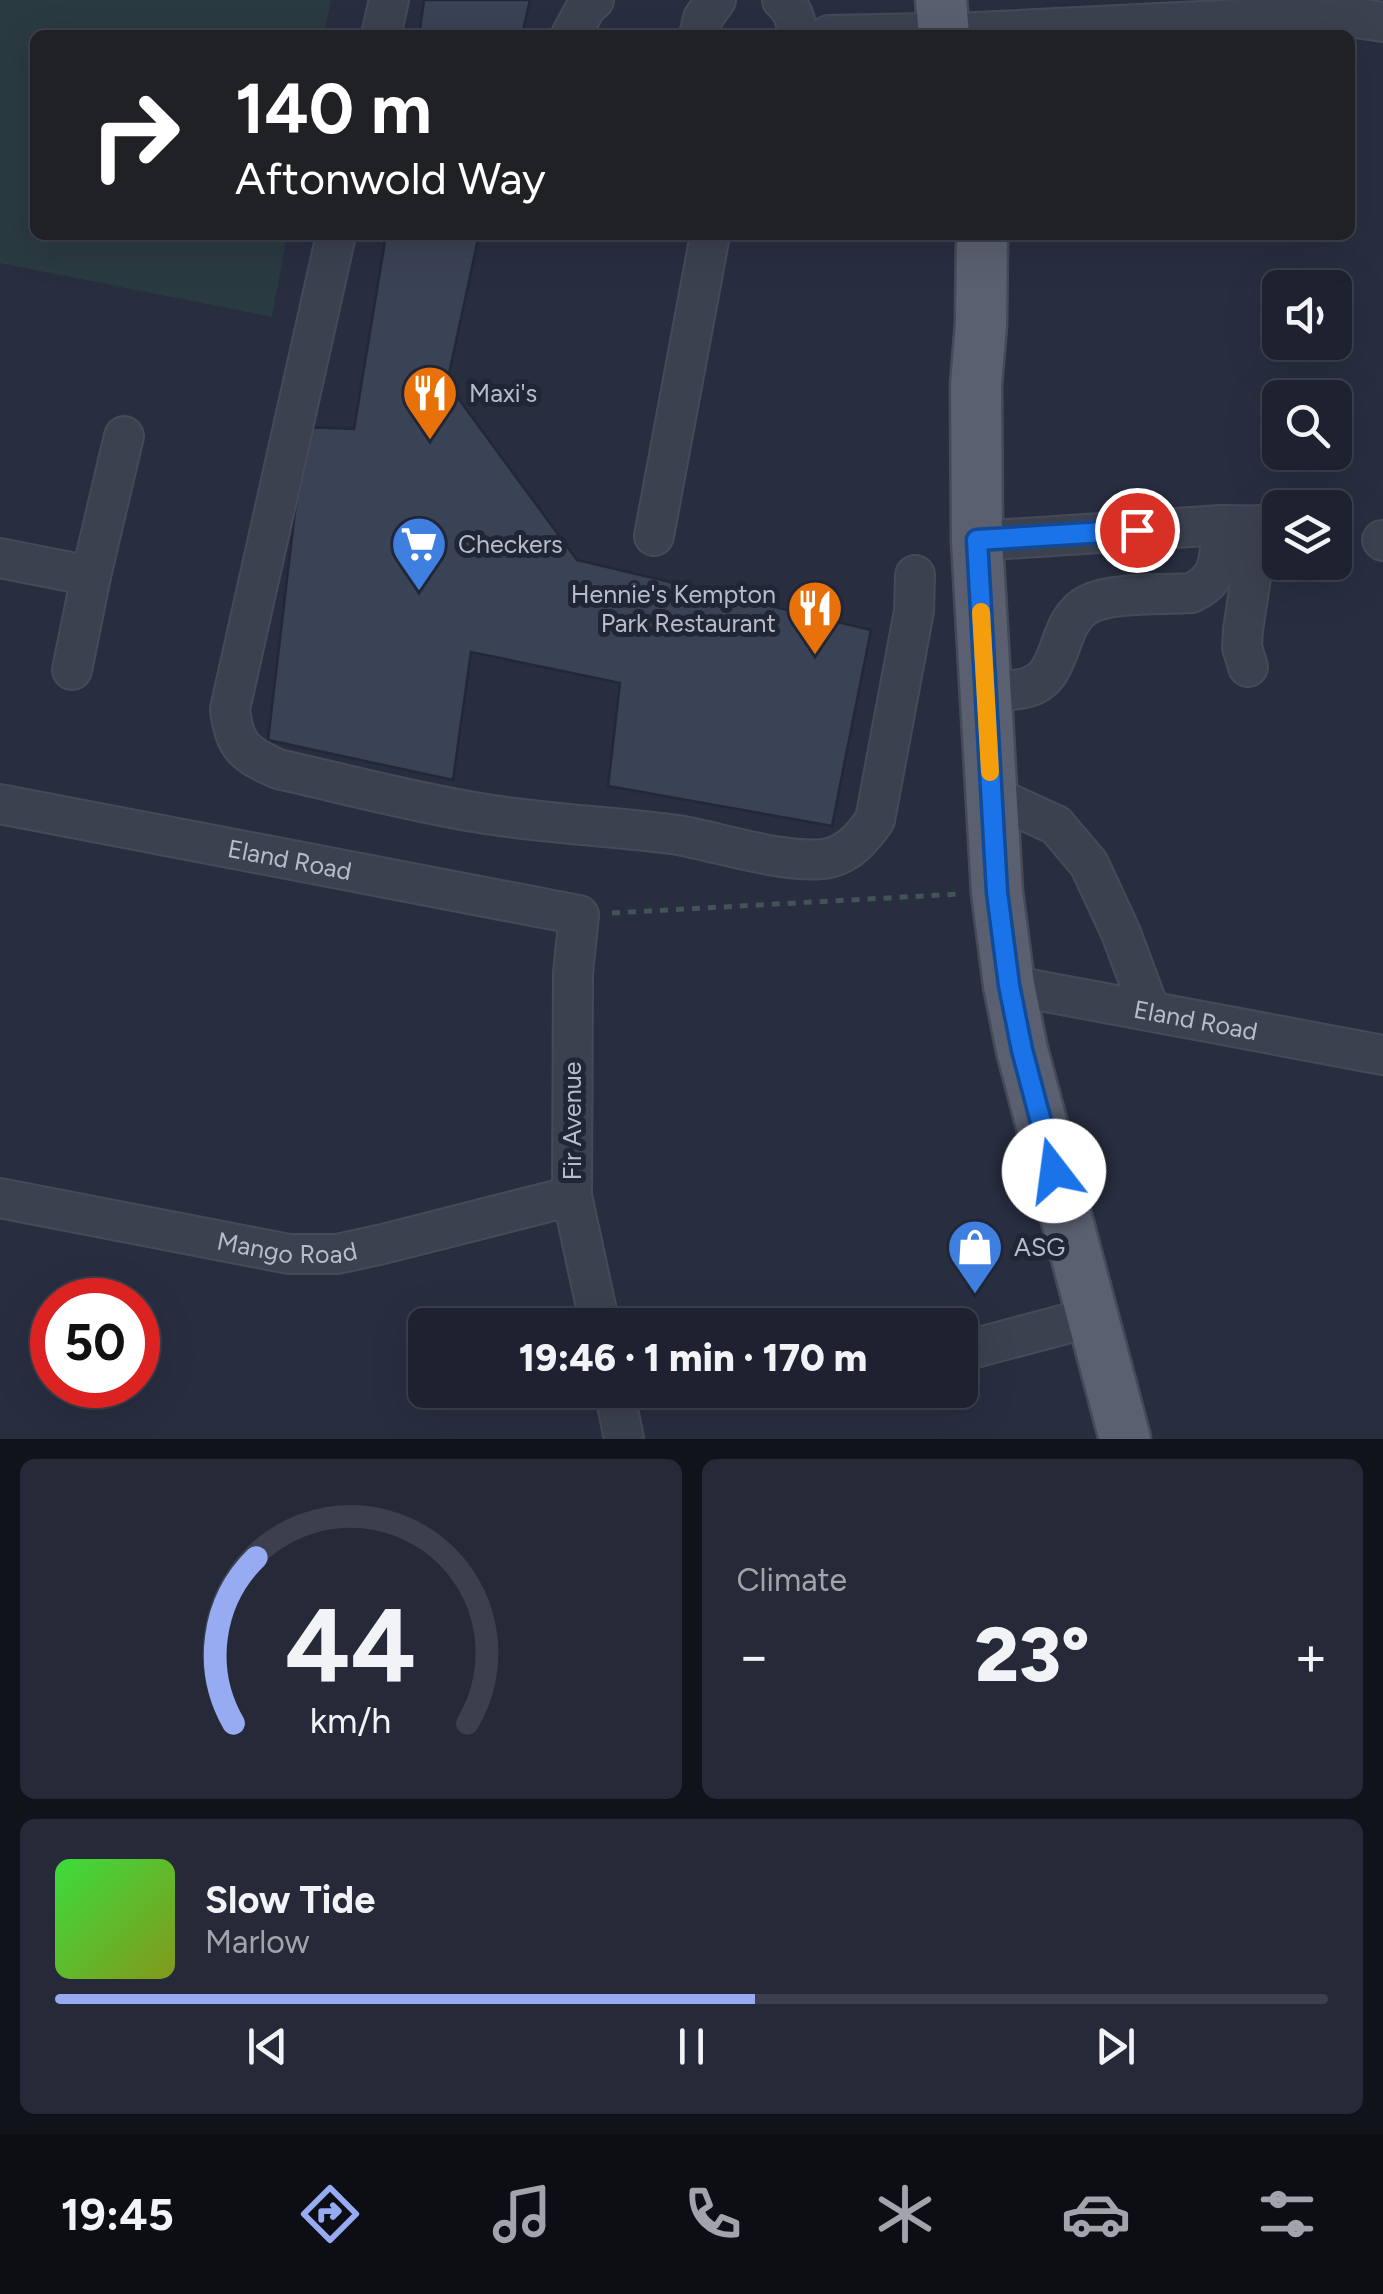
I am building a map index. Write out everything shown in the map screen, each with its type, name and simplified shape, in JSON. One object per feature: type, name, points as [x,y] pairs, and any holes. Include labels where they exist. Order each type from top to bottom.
[{"type":"main road","points":[[957,240],[976,386]]},
{"type":"main road","points":[[982,240],[976,386],[977,540],[997,892],[1022,1050],[1125,1439]]},
{"type":"street","points":[[382,30],[389,0]]},
{"type":"street","points":[[574,30],[594,0]]},
{"type":"street","points":[[700,30],[702,18],[716,0]]},
{"type":"street","points":[[782,0],[796,20],[797,30]]},
{"type":"street","points":[[879,30],[1182,11],[1350,17],[1383,22]]},
{"type":"street","points":[[335,240],[230,710],[232,731],[250,756],[278,770],[478,813],[681,836],[802,860],[830,858],[863,837],[875,820],[914,611],[915,575]]},
{"type":"street","points":[[654,536],[709,240]]},
{"type":"street","points":[[72,670],[124,436]]},
{"type":"street","points":[[977,540],[1254,526]]},
{"type":"street","points":[[1248,668],[1242,647],[1254,526]]},
{"type":"street","points":[[986,692],[1026,688],[1042,681],[1054,666],[1074,615],[1088,604],[1107,598],[1192,593],[1204,588],[1219,562],[1254,526]]},
{"type":"street","points":[[0,558],[91,576]]},
{"type":"street","points":[[992,796],[1056,825],[1088,864],[1121,933],[1150,1011]]},
{"type":"street","name":"Eland Road","points":[[0,804],[578,914]]},
{"type":"street","name":"Fir Avenue","points":[[578,914],[573,974],[572,1196],[596,1308]]},
{"type":"street","name":"Eland Road","points":[[1009,985],[1383,1055]]},
{"type":"street","name":"Mango Road","points":[[0,1198],[289,1254],[337,1254],[572,1196]]},
{"type":"street","points":[[978,1347],[1092,1317]]},
{"type":"street","points":[[618,1408],[624,1439]]},
{"type":"path","points":[[578,914],[997,892]]},
{"type":"shaded area","points":[[0,0],[331,0],[325,30],[30,30],[30,240],[286,240],[272,317],[0,263]]},
{"type":"building","points":[[424,0],[530,0],[523,30],[420,30]]},
{"type":"building","points":[[385,240],[478,240],[447,383],[577,560],[871,630],[832,826],[608,786],[620,683],[471,652],[453,780],[268,740],[305,427],[354,429]]},
{"type":"slow traffic","points":[[981,612],[990,772]]},
{"type":"place","name":"Maxi's","points":[[430,442]]},
{"type":"place","name":"Checkers","points":[[419,593]]},
{"type":"place","name":"Hennie's Kempton Park Restaurant","points":[[815,657]]},
{"type":"place","name":"ASG","points":[[975,1296]]},
{"type":"route","points":[[1054,1171],[1022,1050],[997,892],[977,540],[1137,530]]}]
